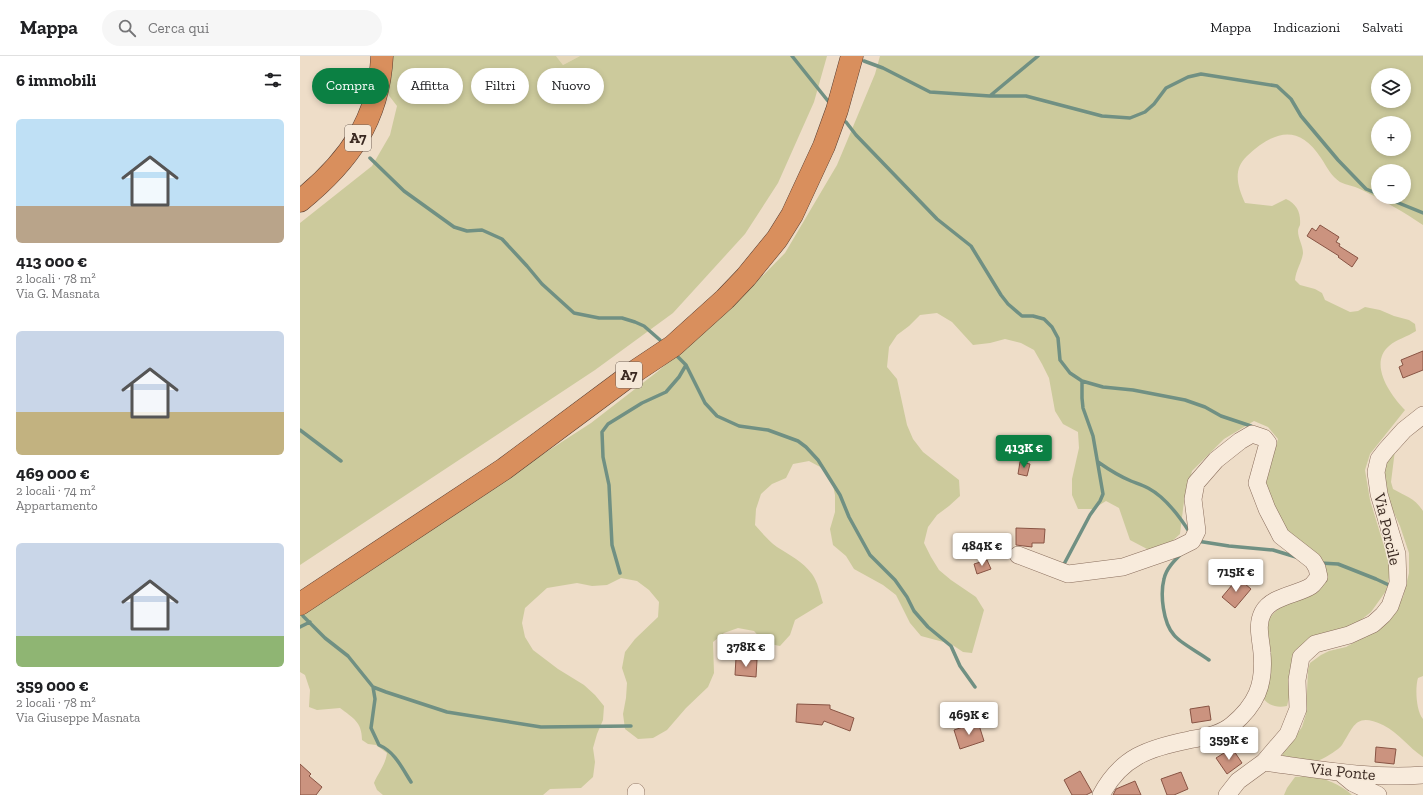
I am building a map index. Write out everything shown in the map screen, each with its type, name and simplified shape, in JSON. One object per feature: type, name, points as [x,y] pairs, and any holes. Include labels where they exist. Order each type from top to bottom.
[{"type":"highway","name":"A7","points":[[300,201],[324,181],[351,150],[372,109],[379,86],[382,56]]},
{"type":"highway","name":"A7","points":[[300,604],[504,469],[637,370],[673,346],[725,299],[746,277],[777,239],[792,215],[824,146],[837,110],[852,56]]},
{"type":"street","name":"Via Porcile","points":[[1227,795],[1238,781],[1264,762],[1288,734],[1298,709],[1297,680],[1301,657],[1315,644],[1349,635],[1374,624],[1390,606],[1398,583],[1398,554],[1379,494],[1376,472],[1379,459],[1386,450],[1404,430],[1423,415]]},
{"type":"street","points":[[1018,555],[1068,574],[1123,567],[1178,548],[1192,541],[1196,531],[1193,499],[1196,483],[1216,460],[1240,441],[1252,434],[1264,438],[1268,443],[1257,483],[1266,509],[1281,536],[1313,561],[1317,568],[1319,577],[1311,586],[1275,601],[1264,611],[1258,630],[1262,654],[1262,680],[1256,697],[1246,712],[1230,726],[1212,736],[1156,747],[1124,764],[1108,782],[1101,795]]},
{"type":"street","name":"Via Ponte","points":[[1264,762],[1339,772],[1400,777],[1423,775]]},
{"type":"street","points":[[1339,772],[1353,783],[1378,795]]},
{"type":"street","points":[[1400,777],[1423,787]]},
{"type":"shaded area","points":[[392,56],[556,56],[563,65],[580,56],[827,56],[814,102],[778,183],[745,234],[673,313],[595,370],[300,565],[300,223],[372,166],[390,135],[397,106],[389,96],[389,78]]},
{"type":"shaded area","points":[[556,56],[580,56],[563,65]]},
{"type":"shaded area","points":[[880,56],[1423,56],[1423,225],[1388,204],[1411,204],[1411,164],[1371,164],[1371,194],[1337,180],[1321,158],[1304,139],[1295,135],[1286,134],[1276,136],[1257,147],[1242,161],[1238,173],[1240,191],[1245,203],[1272,206],[1286,199],[1293,203],[1298,209],[1300,225],[1298,234],[1303,253],[1295,280],[1300,285],[1315,289],[1322,293],[1325,300],[1350,312],[1358,311],[1365,307],[1380,310],[1409,320],[1415,324],[1416,331],[1389,346],[1383,353],[1381,362],[1381,370],[1388,388],[1405,410],[1370,454],[1365,470],[1370,500],[1391,569],[1386,591],[1371,612],[1356,624],[1301,647],[1287,706],[1280,707],[1271,705],[1263,698],[1263,628],[1271,616],[1281,606],[1322,578],[1282,528],[1264,486],[1278,439],[1268,427],[1254,421],[1224,439],[1192,471],[1184,501],[1180,534],[1169,544],[1149,550],[1130,540],[1119,508],[1106,501],[1093,509],[1078,509],[1072,495],[1072,479],[1079,448],[1078,432],[1063,424],[1055,411],[1049,378],[1034,350],[1021,343],[1005,339],[973,345],[952,322],[937,313],[920,315],[897,335],[889,347],[887,367],[897,379],[907,425],[913,439],[923,452],[959,480],[960,496],[937,515],[928,527],[924,543],[939,570],[976,597],[984,610],[972,653],[963,652],[951,644],[921,636],[910,623],[896,595],[883,585],[854,569],[846,556],[833,545],[830,529],[835,512],[835,495],[832,480],[822,468],[809,461],[793,464],[786,478],[772,484],[761,494],[756,509],[755,525],[774,545],[796,559],[812,574],[819,588],[823,603],[795,620],[790,635],[780,646],[765,643],[754,631],[738,628],[724,633],[713,642],[714,673],[708,687],[686,708],[667,730],[653,738],[638,739],[625,729],[623,714],[627,683],[622,668],[625,652],[635,639],[658,617],[659,602],[649,590],[637,581],[621,578],[607,585],[592,586],[577,583],[547,588],[525,608],[522,623],[525,637],[533,650],[558,669],[584,685],[604,706],[603,720],[593,748],[595,762],[593,777],[581,788],[550,789],[543,795],[383,795],[377,790],[374,783],[387,753],[376,745],[368,744],[362,740],[362,734],[356,721],[340,708],[317,710],[309,707],[310,690],[305,675],[300,672],[300,614],[348,580],[591,423],[657,372],[728,311],[785,253],[837,165],[875,74]]},
{"type":"shaded area","points":[[1395,450],[1391,482],[1393,489],[1413,500],[1423,511],[1423,676],[1418,678],[1416,693],[1419,711],[1423,719],[1423,757],[1389,728],[1374,721],[1366,720],[1356,723],[1342,745],[1333,753],[1322,759],[1308,761],[1282,757],[1283,753],[1302,727],[1306,714],[1308,670],[1310,663],[1329,651],[1346,647],[1364,637],[1385,621],[1403,597],[1409,573],[1409,553],[1400,526],[1385,493],[1383,469]]},
{"type":"shaded area","points":[[1309,776],[1332,782],[1352,795],[1284,795],[1295,777]]},
{"type":"building","points":[[1320,225],[1339,237],[1336,242],[1340,244],[1339,246],[1358,258],[1352,267],[1338,257],[1339,256],[1307,236],[1312,228],[1316,231]]},
{"type":"building","points":[[1423,351],[1423,370],[1403,378],[1399,367],[1403,365],[1401,360]]},
{"type":"building","points":[[1020,462],[1030,464],[1027,476],[1018,474]]},
{"type":"building","points":[[1016,528],[1045,529],[1044,543],[1032,543],[1032,547],[1016,545]]},
{"type":"building","points":[[987,560],[991,569],[977,574],[974,564]]},
{"type":"building","points":[[1238,578],[1251,589],[1235,608],[1222,597]]},
{"type":"building","points":[[736,658],[757,660],[756,677],[735,675]]},
{"type":"building","points":[[797,704],[830,705],[830,709],[854,718],[850,731],[824,721],[822,725],[796,722]]},
{"type":"building","points":[[1209,706],[1211,720],[1192,723],[1190,709]]},
{"type":"building","points":[[978,722],[984,741],[960,749],[954,730]]},
{"type":"building","points":[[1376,747],[1396,749],[1394,764],[1375,762]]},
{"type":"building","points":[[1232,748],[1242,763],[1227,774],[1216,758]]},
{"type":"building","points":[[300,764],[311,774],[309,776],[322,787],[316,795],[300,795]]},
{"type":"building","points":[[1080,771],[1092,792],[1086,795],[1072,795],[1064,780]]},
{"type":"building","points":[[1181,772],[1188,789],[1174,795],[1167,795],[1161,779]]},
{"type":"building","points":[[1135,781],[1141,795],[1113,795],[1116,789]]},
{"type":"waterway","points":[[792,56],[828,101]]},
{"type":"waterway","points":[[991,95],[1038,56]]},
{"type":"waterway","points":[[864,61],[883,68],[930,92],[990,96],[1026,96],[1102,116],[1130,118],[1145,112],[1154,104],[1166,88],[1188,77],[1201,74],[1277,86],[1291,99],[1301,116],[1338,160],[1366,189],[1371,191]]},
{"type":"waterway","points":[[846,122],[856,135],[937,219],[971,246],[1008,304],[1022,316],[1033,316],[1044,319],[1052,327],[1058,338],[1060,360],[1070,373],[1082,381],[1103,387],[1133,390],[1185,400],[1205,407],[1221,416],[1251,426]]},
{"type":"waterway","points":[[370,158],[404,191],[454,227],[467,231],[482,230],[502,239],[542,284],[574,313],[599,318],[622,318],[635,322],[644,326],[660,340]]},
{"type":"waterway","points":[[1401,204],[1423,213]]},
{"type":"waterway","points":[[678,357],[686,365],[705,403],[717,416],[739,426],[768,430],[798,441],[818,460],[840,495],[849,517],[870,555],[895,580],[907,597],[914,611],[928,627],[951,646],[960,666],[975,687]]},
{"type":"waterway","points":[[620,573],[612,545],[609,485],[603,457],[602,432],[608,424],[642,403],[666,392],[679,377],[686,365]]},
{"type":"waterway","points":[[1064,567],[1063,566],[1090,515],[1103,494],[1093,436],[1083,408],[1082,381]]},
{"type":"waterway","points":[[300,430],[341,461]]},
{"type":"waterway","points":[[1098,462],[1122,477],[1154,492],[1172,508],[1190,533]]},
{"type":"waterway","points":[[1197,541],[1229,546],[1273,550],[1296,557]]},
{"type":"waterway","points":[[1181,554],[1173,562],[1165,575],[1162,592],[1165,616],[1170,630],[1174,635],[1185,645],[1209,660]]},
{"type":"waterway","points":[[1320,563],[1338,564],[1391,586]]},
{"type":"waterway","points":[[303,616],[325,638],[348,656],[373,687],[386,692],[447,712],[541,727],[631,726]]},
{"type":"waterway","points":[[300,627],[310,622]]},
{"type":"waterway","points":[[373,687],[375,699],[371,728],[379,745],[394,756],[411,782]]}]
